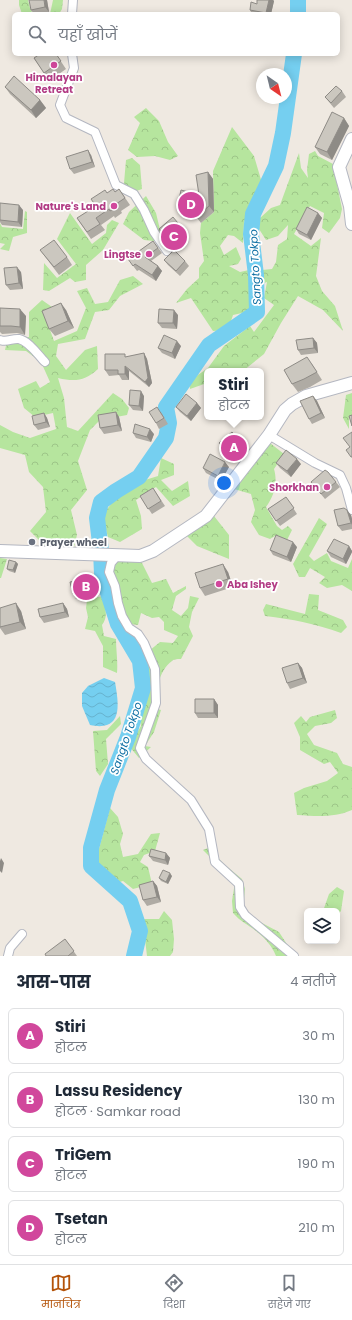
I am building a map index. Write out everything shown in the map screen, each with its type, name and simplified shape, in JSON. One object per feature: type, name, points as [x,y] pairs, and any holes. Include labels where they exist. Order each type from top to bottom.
[{"type":"street","points":[[72,0],[72,12]]},
{"type":"street","points":[[72,56],[74,68],[60,106],[66,118],[95,132],[116,186],[134,194],[144,210],[154,232],[167,251]]},
{"type":"street","points":[[352,139],[339,167],[350,206],[352,224]]},
{"type":"street","points":[[0,340],[4,342],[18,339],[27,343],[46,362]]},
{"type":"street","points":[[0,551],[140,556],[152,551],[206,516],[269,435],[285,410],[292,404],[306,396],[352,383]]},
{"type":"street","points":[[269,435],[315,463],[340,475],[346,488],[352,510]]},
{"type":"street","points":[[113,556],[109,572],[115,586],[122,616],[129,628],[138,634],[144,643],[155,669],[156,703],[140,748],[146,759],[192,800],[209,829],[215,862],[239,884],[240,907],[245,915],[294,956]]},
{"type":"street","points":[[8,956],[10,948],[22,934]]},
{"type":"green space","points":[[19,0],[28,0],[32,12],[21,12]]},
{"type":"green space","points":[[53,0],[63,0],[60,12],[50,12]]},
{"type":"green space","points":[[146,108],[159,121],[168,142],[178,156],[170,160],[155,156],[137,157],[128,150],[140,123],[134,117]]},
{"type":"green space","points":[[232,127],[254,156],[262,183],[253,208],[244,222],[243,243],[234,236],[228,235],[220,246],[224,255],[236,247],[241,259],[238,264],[229,266],[240,272],[249,270],[253,298],[251,311],[233,315],[228,330],[213,331],[191,298],[176,303],[187,289],[199,278],[199,268],[204,261],[200,233],[201,223],[214,212],[213,171]]},
{"type":"green space","points":[[315,151],[318,156],[333,164],[342,209],[340,218],[329,233],[322,228],[324,213],[310,206],[294,234],[311,246],[321,238],[316,276],[322,291],[335,306],[343,331],[323,310],[298,296],[264,354],[247,368],[208,368],[224,346],[250,326],[254,332],[274,305],[264,298],[267,282],[262,284],[262,270],[272,269],[276,262],[278,245],[287,239],[288,225],[278,236],[266,240],[259,229],[260,218],[271,208],[280,205],[299,153],[301,168],[308,178],[307,170],[309,154]]},
{"type":"green space","points":[[132,158],[140,165],[142,189],[128,194],[124,183],[126,160]]},
{"type":"green space","points":[[146,196],[156,213],[163,242],[144,240],[123,224],[129,212]]},
{"type":"green space","points":[[25,211],[27,212],[27,233],[13,237],[9,251],[0,249],[5,244],[0,243],[0,223],[2,227],[23,229]]},
{"type":"green space","points":[[70,213],[92,244],[106,233],[107,225],[112,220],[119,223],[103,250],[86,265],[86,280],[75,282],[70,278],[49,291],[43,290],[44,263],[57,278],[76,264],[57,239]]},
{"type":"green space","points":[[133,276],[143,284],[120,296],[109,310],[95,312],[85,339],[58,344],[56,356],[66,370],[85,350],[97,346],[98,369],[89,376],[80,380],[58,378],[64,398],[67,427],[78,431],[113,393],[122,399],[129,408],[127,415],[100,420],[90,430],[78,461],[87,490],[71,510],[77,535],[74,547],[44,545],[30,531],[46,512],[43,487],[29,472],[25,455],[0,448],[0,425],[13,432],[30,438],[56,429],[53,413],[35,417],[24,408],[18,389],[36,381],[40,388],[50,382],[41,362],[26,351],[5,350],[8,337],[29,337],[29,312],[42,300],[52,307],[45,316],[54,341],[77,331],[86,308],[77,291],[87,288],[95,304],[108,302],[120,280]]},
{"type":"green space","points":[[204,371],[204,384],[190,389],[189,381]]},
{"type":"green space","points":[[352,393],[352,416],[349,418],[349,429],[343,418],[346,395]]},
{"type":"green space","points":[[270,443],[284,454],[274,469],[276,479],[274,489],[266,507],[277,526],[282,530],[288,526],[292,530],[287,540],[275,536],[270,539],[259,535],[251,522],[255,510],[251,494],[234,489]]},
{"type":"green space","points":[[161,458],[174,464],[174,475],[161,480],[172,491],[188,481],[190,496],[173,506],[156,487],[136,500],[141,516],[142,529],[120,542],[108,537],[102,515],[118,496],[132,484],[158,476]]},
{"type":"green space","points":[[214,516],[229,535],[229,559],[197,546],[186,535]]},
{"type":"green space","points":[[319,518],[327,524],[309,556],[314,561],[327,553],[331,561],[348,568],[352,559],[352,591],[342,585],[327,588],[319,583],[325,577],[310,568],[305,577],[299,577],[293,564]]},
{"type":"green space","points":[[0,558],[7,559],[1,578],[0,578]]},
{"type":"green space","points":[[116,561],[141,561],[152,583],[166,579],[173,593],[186,586],[186,589],[176,596],[172,610],[181,616],[188,608],[190,596],[199,598],[192,612],[189,627],[193,636],[181,659],[175,659],[167,665],[158,683],[154,708],[161,710],[154,732],[145,746],[151,747],[139,758],[129,746],[141,726],[141,713],[148,687],[147,669],[144,655],[160,642],[173,643],[178,636],[164,630],[164,622],[159,617],[152,618],[141,613],[138,625],[131,624],[124,612],[108,565]]},
{"type":"green space","points":[[309,594],[319,595],[318,610],[343,620],[347,627],[341,633],[304,622],[265,616],[263,610],[266,604],[305,614]]},
{"type":"green space","points":[[102,596],[106,611],[102,625],[104,636],[116,639],[117,673],[103,667],[103,646],[95,631],[85,629],[88,617],[86,608],[87,600]]},
{"type":"green space","points":[[335,710],[337,718],[331,723],[315,726],[307,734],[314,745],[337,753],[343,764],[352,767],[352,810],[345,813],[332,815],[297,815],[294,793],[304,788],[327,781],[338,773],[330,762],[324,764],[300,750],[300,737],[294,723],[301,716],[306,722],[310,717]]},
{"type":"green space","points":[[120,716],[121,724],[106,739],[108,764],[100,776],[96,771],[93,731],[107,730]]},
{"type":"green space","points":[[110,808],[118,817],[123,834],[120,844],[123,857],[138,854],[151,834],[160,833],[155,851],[144,855],[140,862],[148,867],[152,884],[133,889],[123,881],[116,883],[101,868],[96,860]]},
{"type":"green space","points":[[208,848],[242,879],[245,889],[243,908],[249,916],[279,932],[292,952],[292,956],[276,956],[262,936],[241,921],[233,913],[232,901],[235,882],[203,850]]},
{"type":"green space","points":[[337,887],[344,891],[340,912],[340,908],[324,908],[329,894]]},
{"type":"green space","points":[[164,911],[172,920],[174,939],[173,952],[170,956],[147,956],[141,919],[159,919]]},
{"type":"water","points":[[104,678],[115,682],[118,708],[116,715],[113,721],[108,724],[101,726],[90,725],[82,706],[82,693],[88,686]]},
{"type":"building","points":[[29,0],[44,0],[45,7],[31,10]]},
{"type":"building","points":[[257,0],[269,0],[266,12],[250,10],[251,2],[257,4]]},
{"type":"building","points":[[37,56],[57,56],[61,61],[44,73],[34,58]]},
{"type":"building","points":[[14,76],[40,100],[31,110],[5,87]]},
{"type":"building","points":[[336,86],[342,91],[331,103],[325,97]]},
{"type":"building","points":[[332,112],[344,118],[327,152],[315,147]]},
{"type":"building","points":[[88,150],[92,162],[70,169],[66,157]]},
{"type":"building","points":[[208,172],[209,206],[196,217],[189,207],[178,204],[181,190],[199,195],[196,175]]},
{"type":"building","points":[[113,189],[115,192],[119,189],[125,198],[116,204],[118,206],[110,211],[109,209],[96,218],[100,224],[87,232],[77,218],[96,206],[91,199],[105,190],[107,193]]},
{"type":"building","points":[[0,203],[19,205],[18,222],[0,220]]},
{"type":"building","points":[[307,207],[318,213],[307,235],[296,229]]},
{"type":"building","points":[[173,217],[182,228],[166,239],[159,229]]},
{"type":"building","points":[[54,240],[67,257],[54,267],[40,250]]},
{"type":"building","points":[[153,241],[158,248],[145,257],[158,266],[152,275],[135,264],[133,266],[128,259]]},
{"type":"building","points":[[174,250],[185,261],[176,271],[164,260]]},
{"type":"building","points":[[17,267],[19,283],[6,285],[4,268]]},
{"type":"building","points":[[61,303],[68,321],[49,329],[42,311]]},
{"type":"building","points":[[0,308],[20,309],[20,327],[0,326]]},
{"type":"building","points":[[159,309],[174,310],[173,323],[158,323]]},
{"type":"building","points":[[164,335],[177,341],[172,353],[158,348]]},
{"type":"building","points":[[313,338],[314,348],[298,350],[296,340]]},
{"type":"building","points":[[144,353],[148,378],[145,382],[125,366],[125,374],[118,374],[118,370],[105,370],[105,354],[125,354],[125,357]]},
{"type":"building","points":[[307,357],[317,372],[292,384],[284,370]]},
{"type":"building","points":[[130,390],[141,391],[139,406],[129,405]]},
{"type":"building","points":[[186,394],[197,403],[187,416],[176,407]]},
{"type":"building","points":[[313,396],[321,413],[309,419],[300,401]]},
{"type":"building","points":[[157,407],[164,418],[156,423],[149,412]]},
{"type":"building","points":[[116,412],[118,425],[100,428],[98,415]]},
{"type":"building","points":[[44,413],[46,422],[34,425],[32,416]]},
{"type":"building","points":[[352,415],[352,426],[349,416]]},
{"type":"building","points":[[135,424],[150,429],[147,437],[133,433]]},
{"type":"building","points":[[232,432],[241,442],[229,454],[219,443]]},
{"type":"building","points":[[352,432],[351,457],[346,450],[350,447],[343,438]]},
{"type":"building","points":[[286,450],[297,459],[287,471],[276,463]]},
{"type":"building","points":[[210,454],[225,462],[218,476],[203,468]]},
{"type":"building","points":[[325,470],[336,482],[321,494],[311,482]]},
{"type":"building","points":[[153,488],[161,501],[148,509],[140,496]]},
{"type":"building","points":[[286,497],[294,508],[276,521],[268,509]]},
{"type":"building","points":[[344,508],[347,510],[351,523],[338,526],[334,510]]},
{"type":"building","points":[[276,535],[293,542],[287,557],[270,550]]},
{"type":"building","points":[[334,539],[349,546],[343,559],[327,551]]},
{"type":"building","points":[[9,560],[16,562],[13,570],[7,569]]},
{"type":"building","points":[[223,564],[228,579],[200,588],[195,573]]},
{"type":"building","points":[[91,578],[93,589],[73,594],[70,582]]},
{"type":"building","points":[[16,603],[20,622],[0,627],[0,608]]},
{"type":"building","points":[[63,603],[65,612],[40,617],[38,609]]},
{"type":"building","points":[[298,663],[303,678],[287,683],[282,668]]},
{"type":"building","points":[[195,699],[214,699],[214,713],[195,713]]},
{"type":"building","points":[[151,849],[166,853],[165,860],[149,856]]},
{"type":"building","points":[[163,870],[170,873],[166,882],[159,878]]},
{"type":"building","points":[[153,881],[157,897],[143,900],[139,885]]},
{"type":"building","points":[[65,939],[74,951],[68,956],[46,956],[45,954]]},
{"type":"waterway","name":"Sangto Tokpo","points":[[298,0],[298,12]]},
{"type":"waterway","name":"Sangto Tokpo","points":[[134,956],[140,931],[130,901],[91,866],[91,848],[107,790],[128,737],[143,688],[140,661],[118,624],[102,574],[97,518],[101,502],[139,477],[166,438],[169,423],[166,407],[209,345],[257,312],[256,275],[251,234],[253,214],[276,166],[283,133],[294,56]]},
{"type":"place","name":"Himalayan Retreat","points":[[54,65]]},
{"type":"place","name":"Tsetan","points":[[191,205]]},
{"type":"place","name":"Nature's Land","points":[[114,206]]},
{"type":"place","name":"TriGem","points":[[174,237]]},
{"type":"place","name":"Lingtse","points":[[149,254]]},
{"type":"place","name":"Stiri","points":[[234,448]]},
{"type":"place","name":"Shorkhan","points":[[327,487]]},
{"type":"place","name":"Prayer wheel","points":[[32,542]]},
{"type":"place","name":"Aba Ishey","points":[[219,584]]},
{"type":"place","name":"Lassu Residency","points":[[86,587]]}]
